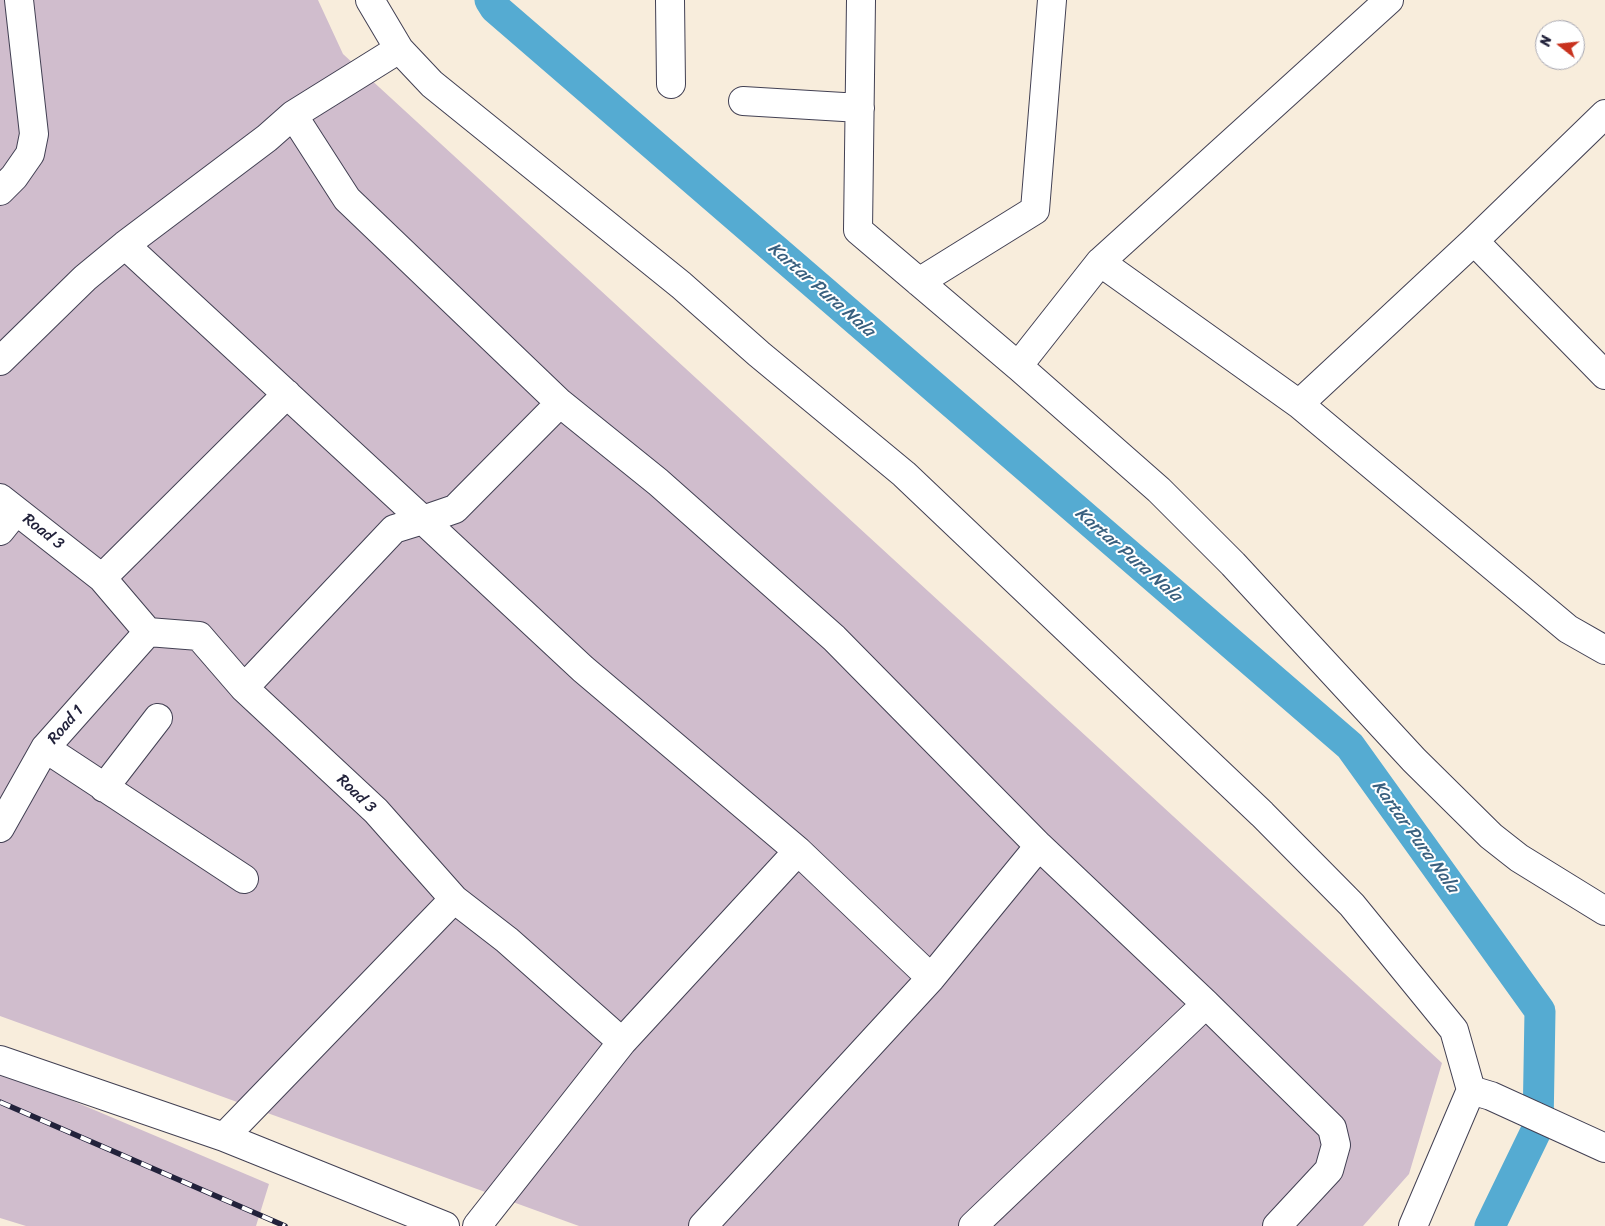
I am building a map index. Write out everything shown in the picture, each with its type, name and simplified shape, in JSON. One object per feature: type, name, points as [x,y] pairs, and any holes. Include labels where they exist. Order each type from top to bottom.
[{"type":"street","points":[[0,191],[14,177],[30,154],[34,134],[19,0]]},
{"type":"street","points":[[370,0],[399,50],[432,84],[681,285],[760,354],[904,474],[1262,814],[1352,905],[1454,1030],[1481,1093],[1603,1147]]},
{"type":"street","points":[[670,0],[671,84]]},
{"type":"street","points":[[861,0],[858,230],[1018,366],[1166,497],[1233,564],[1414,760],[1491,836],[1519,858],[1605,911]]},
{"type":"street","points":[[920,282],[1035,210],[1052,0]]},
{"type":"street","points":[[1018,366],[1100,262],[1389,0]]},
{"type":"street","points":[[0,360],[85,278],[125,245],[267,138],[293,115],[399,50]]},
{"type":"street","points":[[743,100],[860,108]]},
{"type":"street","points":[[1299,404],[1474,241],[1605,114]]},
{"type":"street","points":[[293,115],[347,199],[560,403],[658,482],[834,638],[1039,846],[1206,1004],[1332,1128],[1336,1145],[1330,1170],[1277,1226]]},
{"type":"street","points":[[1474,241],[1605,375]]},
{"type":"street","points":[[125,245],[583,670],[798,851],[931,978]]},
{"type":"street","points":[[1100,262],[1299,404],[1568,629],[1605,650]]},
{"type":"street","points":[[102,578],[287,394]]},
{"type":"street","points":[[244,688],[394,529],[455,509],[560,403]]},
{"type":"street","name":"Road 3","points":[[5,514],[102,578],[148,632],[199,636],[244,688],[376,811],[454,899],[507,940],[622,1042]]},
{"type":"street","name":"Road 1","points":[[0,828],[46,748],[148,632]]},
{"type":"street","points":[[104,788],[158,718]]},
{"type":"street","points":[[46,748],[244,879]]},
{"type":"street","points":[[704,1226],[931,978],[1039,846]]},
{"type":"street","points":[[476,1226],[622,1042],[798,851]]},
{"type":"street","points":[[224,1137],[454,899]]},
{"type":"street","points":[[973,1226],[1206,1004]]},
{"type":"street","points":[[0,1060],[224,1137],[445,1226]]},
{"type":"street","points":[[1413,1226],[1481,1093]]},
{"type":"shaded area","points":[[0,0],[318,0],[343,54],[1442,1063],[1409,1174],[1363,1226],[579,1226],[0,1016]]},
{"type":"shaded area","points":[[0,1070],[269,1184],[256,1226],[26,1226],[0,1218]]},
{"type":"waterway","name":"Kartar Pura Nala","points":[[490,0],[495,8],[1350,746],[1540,1011],[1538,1127],[1490,1226]]},
{"type":"railway","points":[[0,1102],[285,1226]]}]
